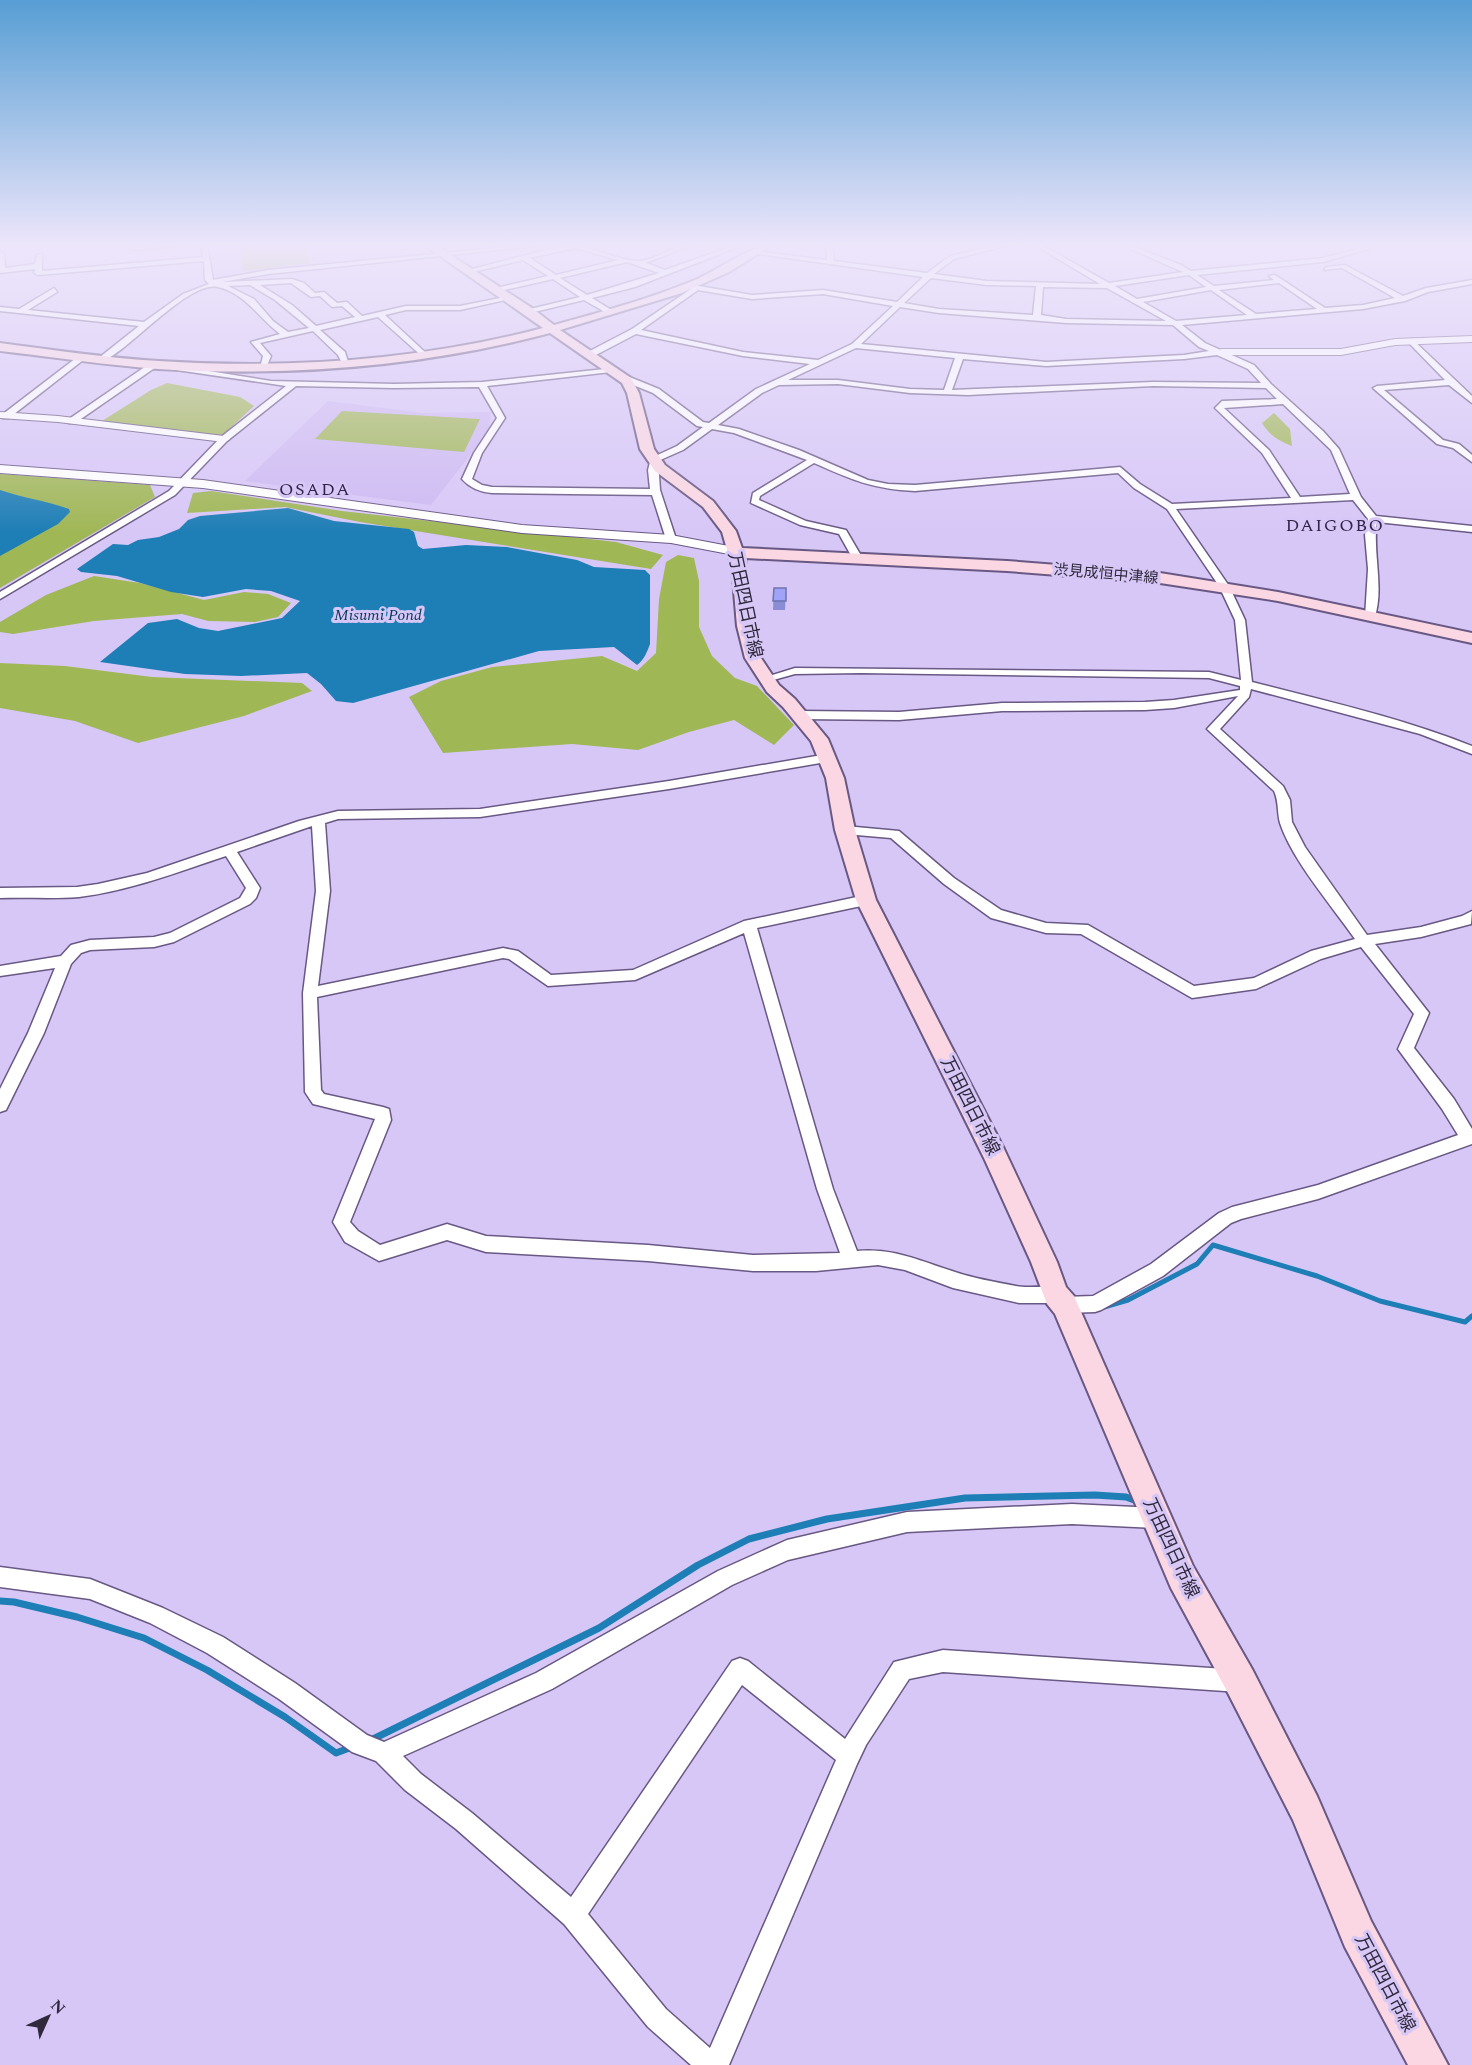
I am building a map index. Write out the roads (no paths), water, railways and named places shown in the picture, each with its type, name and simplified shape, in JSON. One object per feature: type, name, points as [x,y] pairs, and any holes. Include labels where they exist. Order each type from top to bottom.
[{"type":"main road","points":[[1,348],[155,364],[263,366],[346,363],[424,356],[505,340]]},
{"type":"main road","points":[[567,340],[624,378]]},
{"type":"main road","name":"万田四日市線","points":[[624,378],[633,393],[642,434],[654,460],[660,468],[698,496],[719,516],[729,531],[740,567],[749,646],[766,679],[819,739],[835,778],[845,830],[866,900],[995,1156],[1182,1577],[1240,1681],[1305,1808],[1358,1934],[1429,2065]]},
{"type":"main road","name":"渋見成恒中津線","points":[[734,551],[752,555],[947,562],[1124,574],[1224,586],[1472,638]]},
{"type":"street","points":[[103,359],[127,340]]},
{"type":"street","points":[[262,340],[255,342],[267,356],[263,366]]},
{"type":"street","points":[[327,340],[342,354],[346,363]]},
{"type":"street","points":[[407,340],[424,356]]},
{"type":"street","points":[[589,355],[617,340]]},
{"type":"street","points":[[679,340],[743,354],[820,363]]},
{"type":"street","points":[[671,539],[655,492],[652,476],[654,460],[680,448],[712,427],[759,391],[855,346],[861,340]]},
{"type":"street","points":[[1196,340],[1251,367],[1268,386],[1320,433],[1335,449],[1350,477],[1356,497],[1373,519],[1472,529]]},
{"type":"street","points":[[855,346],[1046,364],[1184,357],[1221,352],[1341,352],[1412,341],[1431,340]]},
{"type":"street","points":[[1412,341],[1451,382],[1472,400]]},
{"type":"street","points":[[947,392],[960,356]]},
{"type":"street","points":[[3,416],[82,357]]},
{"type":"street","points":[[1138,360],[1148,376]]},
{"type":"street","points":[[72,421],[155,364],[244,379],[293,384],[419,386],[482,384],[611,370]]},
{"type":"street","points":[[778,382],[838,382],[910,391],[996,393],[1148,376],[1268,386]]},
{"type":"street","points":[[318,821],[323,891],[310,993],[313,1092],[319,1099],[383,1114],[383,1120],[340,1222],[344,1233],[379,1253],[447,1232],[486,1244],[648,1253],[753,1263],[816,1263],[878,1257],[905,1262],[953,1280],[1008,1292],[1095,1304],[1157,1270],[1225,1218],[1238,1212],[1318,1192],[1420,1154],[1471,1138],[1406,1049],[1422,1013],[1364,941],[1299,849],[1286,822],[1284,800],[1279,789],[1213,729],[1246,690],[1244,644],[1240,620],[1224,586],[1170,507],[1137,486],[1120,470],[915,488],[865,482],[736,430],[700,424],[656,391],[624,378]]},
{"type":"street","points":[[1451,382],[1377,388],[1440,441],[1456,446],[1472,459]]},
{"type":"street","points":[[0,596],[164,498],[183,483],[224,439],[293,384]]},
{"type":"street","points":[[482,384],[501,418],[478,453],[467,479],[473,486],[485,490],[655,492]]},
{"type":"street","points":[[1285,401],[1222,404],[1219,408],[1266,452],[1267,457],[1297,500]]},
{"type":"street","points":[[3,416],[72,421],[224,439]]},
{"type":"street","points":[[813,460],[756,495],[754,501],[803,523],[843,532],[858,559]]},
{"type":"street","points":[[0,469],[250,490],[522,529],[598,536],[671,539],[734,551]]},
{"type":"street","points":[[1170,507],[1356,497]]},
{"type":"street","points":[[1370,617],[1373,569],[1370,535],[1373,519]]},
{"type":"street","points":[[766,679],[795,671],[1104,672],[1209,675],[1246,690],[1383,719],[1424,731],[1472,750]]},
{"type":"street","points":[[800,715],[898,717],[1002,707],[1145,706],[1174,704],[1246,690]]},
{"type":"street","points":[[0,893],[77,892],[98,889],[149,877],[338,815],[480,813],[669,785],[828,758]]},
{"type":"street","points":[[845,830],[894,834],[949,880],[996,914],[1046,928],[1083,929],[1192,992],[1256,983],[1316,955],[1364,941],[1421,932],[1466,920],[1472,916]]},
{"type":"street","points":[[0,1105],[36,1033],[65,961],[76,949],[90,945],[137,945],[174,937],[245,901],[251,895],[253,888],[228,850]]},
{"type":"street","points":[[310,993],[503,953],[513,955],[548,981],[636,975],[749,925],[866,900]]},
{"type":"street","points":[[749,925],[825,1189],[851,1259]]},
{"type":"street","points":[[0,971],[65,961]]},
{"type":"street","points":[[384,1753],[544,1681],[725,1578],[787,1550],[907,1522],[1072,1514],[1155,1518]]},
{"type":"street","points":[[0,1576],[90,1589],[156,1615],[215,1645],[287,1691],[360,1744],[384,1753],[412,1782],[464,1821],[573,1915],[657,2018],[711,2065]]},
{"type":"street","points":[[716,2065],[849,1756],[858,1737],[902,1670],[944,1661],[1240,1681]]},
{"type":"street","points":[[573,1915],[740,1669],[849,1756]]},
{"type":"water","points":[[0,490],[61,506],[69,509],[70,512],[58,524],[0,556]]},
{"type":"water","name":"Misumi Pond","points":[[288,508],[334,521],[409,529],[414,532],[418,546],[423,549],[466,545],[507,547],[577,560],[594,567],[645,570],[650,575],[649,647],[637,665],[614,647],[539,651],[353,703],[336,701],[321,684],[307,673],[241,676],[185,674],[100,662],[148,623],[177,619],[199,628],[218,631],[282,618],[300,601],[271,591],[246,589],[203,597],[171,592],[117,576],[81,572],[77,569],[113,544],[128,545],[138,540],[159,537],[179,529],[188,520],[200,516]]},
{"type":"waterway","points":[[1104,1307],[1128,1300],[1197,1264],[1213,1245],[1317,1276],[1380,1301],[1465,1322],[1472,1316]]},
{"type":"waterway","points":[[371,1740],[599,1628],[698,1565],[749,1539],[827,1519],[965,1498],[1095,1495],[1126,1497],[1137,1501]]},
{"type":"waterway","points":[[0,1601],[14,1602],[77,1617],[144,1638],[207,1670],[285,1717],[336,1753],[352,1747]]},
{"type":"district","name":"OSADA","points":[[315,489]]},
{"type":"district","name":"DAIGOBO","points":[[1335,525]]}]
